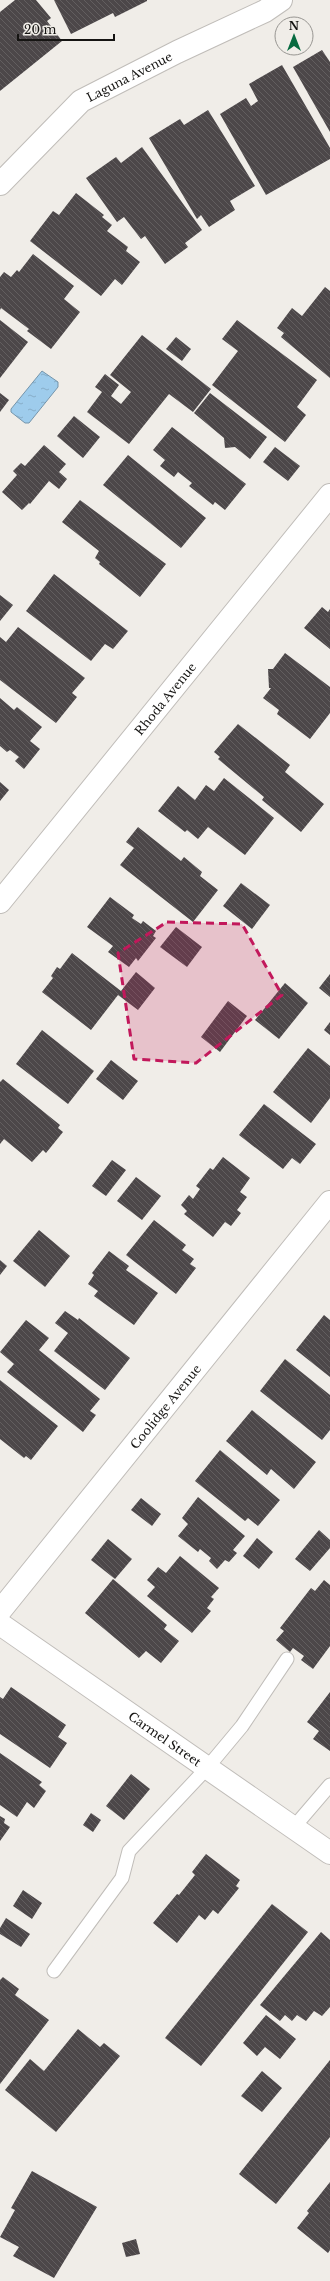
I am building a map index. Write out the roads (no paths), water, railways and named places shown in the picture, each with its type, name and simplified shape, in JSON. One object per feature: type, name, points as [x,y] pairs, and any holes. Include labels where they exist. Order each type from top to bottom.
[{"type":"street","name":"Laguna Avenue","points":[[0,184],[81,101],[177,52],[265,10],[281,0]]},
{"type":"street","name":"Rhoda Avenue","points":[[0,902],[330,495]]},
{"type":"street","name":"Coolidge Avenue","points":[[0,1611],[330,1202]]},
{"type":"street","name":"Carmel Street","points":[[0,1624],[330,1853]]},
{"type":"lane","points":[[54,1971],[122,1878],[129,1851],[207,1768],[242,1726],[286,1660]]},
{"type":"lane","points":[[294,1827],[330,1785]]},
{"type":"water","points":[[42,371],[58,382],[58,387],[29,423],[25,423],[11,412],[11,409]]}]
